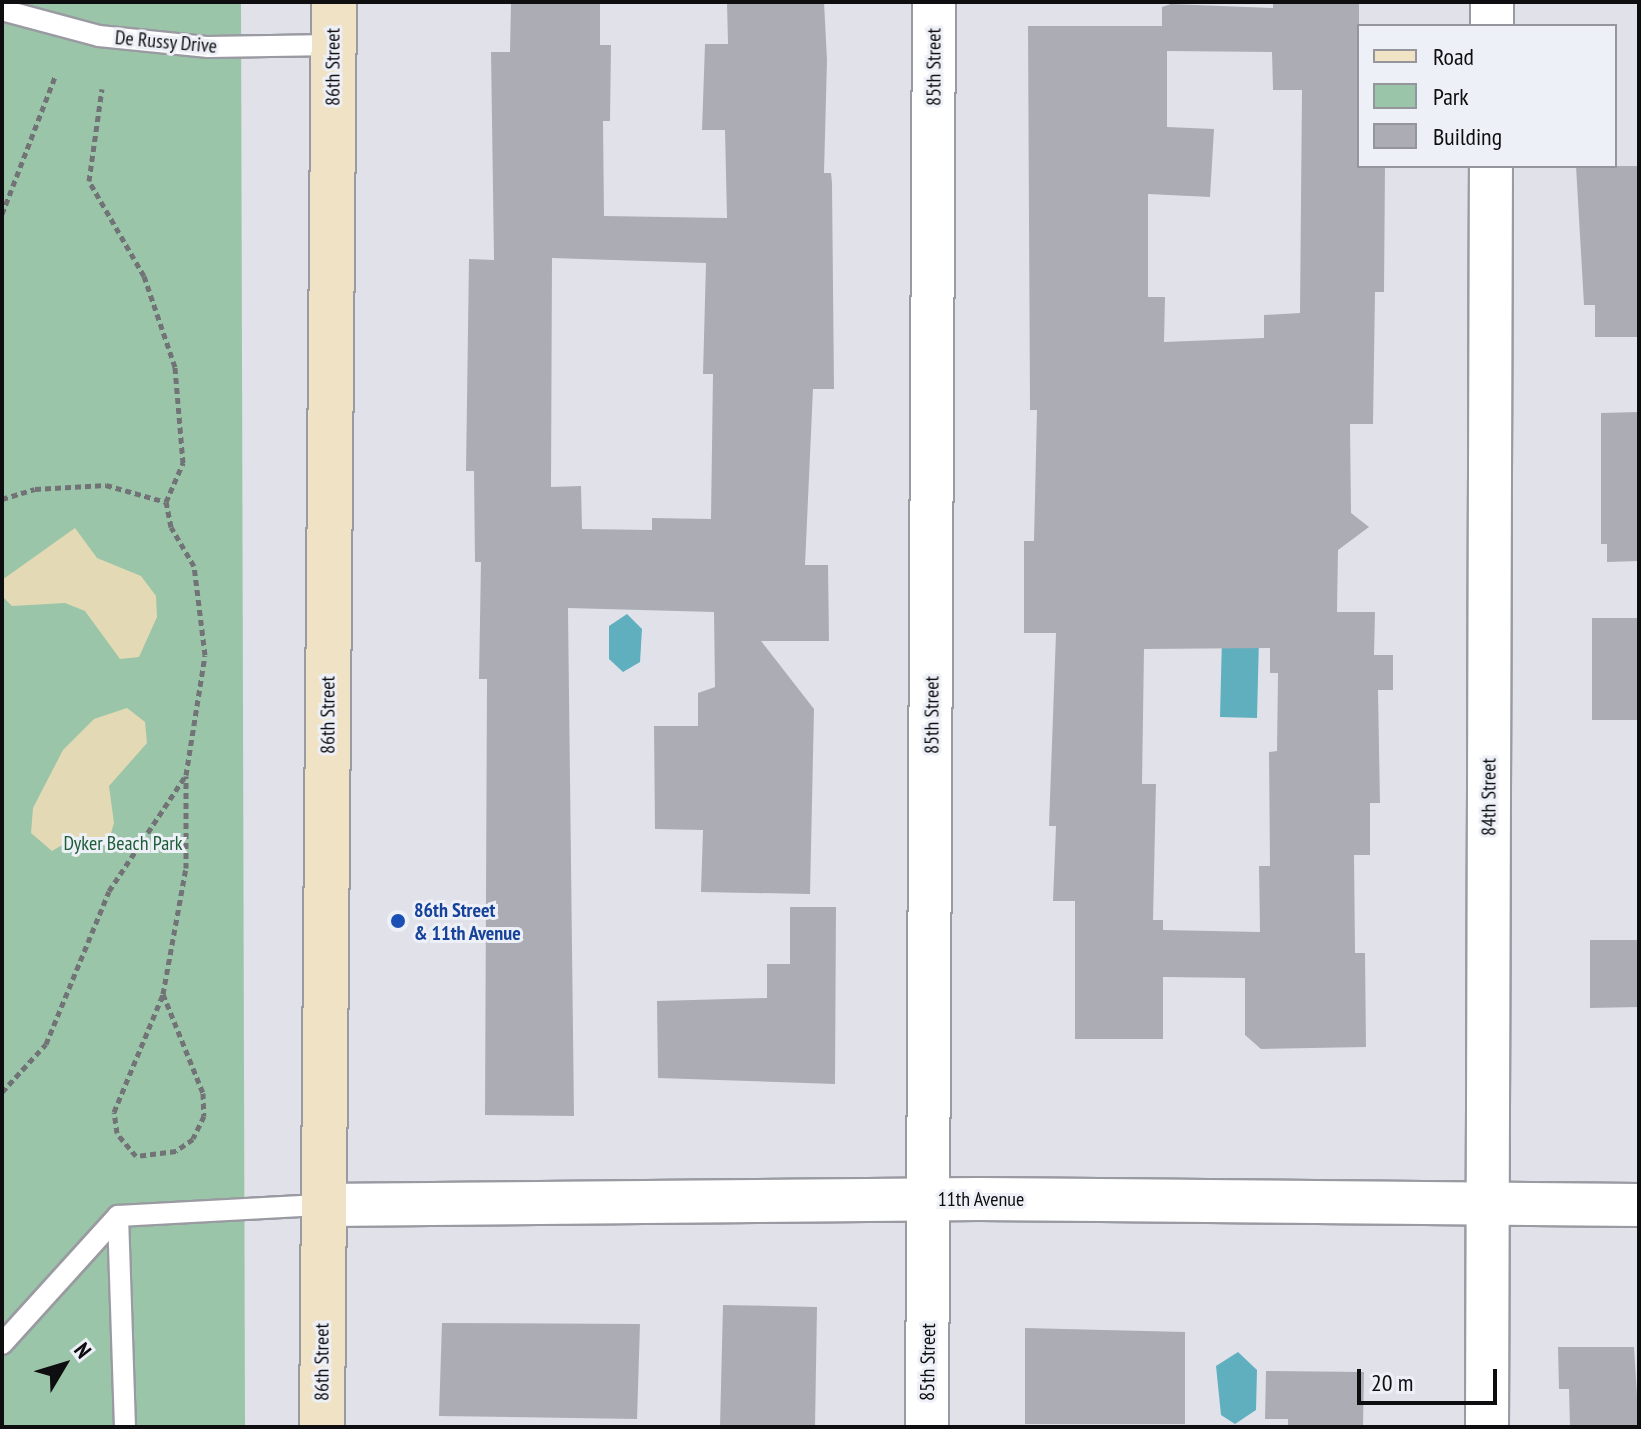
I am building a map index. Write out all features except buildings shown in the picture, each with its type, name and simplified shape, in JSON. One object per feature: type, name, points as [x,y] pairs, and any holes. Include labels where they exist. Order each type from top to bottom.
[{"type":"main road","name":"86th Street","points":[[322,1427],[334,2]]},
{"type":"street","name":"85th Street","points":[[927,1427],[934,2]]},
{"type":"street","points":[[1492,2],[1492,24]]},
{"type":"street","name":"84th Street","points":[[1487,1427],[1491,168]]},
{"type":"street","name":"11th Avenue","points":[[324,1205],[930,1199],[1488,1201],[1639,1205]]},
{"type":"lane","name":"De Russy Drive","points":[[2,10],[99,36],[208,47],[333,45]]},
{"type":"lane","points":[[2,1344],[118,1216],[324,1205]]},
{"type":"lane","points":[[118,1216],[125,1427]]},
{"type":"path","points":[[2,214],[55,77]]},
{"type":"path","points":[[102,89],[89,181],[144,276],[175,367],[183,463],[166,502],[171,527],[194,566],[205,655],[186,775],[186,868],[163,994],[114,1112],[117,1133],[136,1156],[176,1151],[193,1139],[204,1116],[203,1093],[163,994]]},
{"type":"path","points":[[2,499],[35,489],[106,485],[166,502]]},
{"type":"path","points":[[2,1092],[46,1044],[109,891],[186,775]]},
{"type":"green space","name":"Dyker Beach Park","points":[[2,2],[241,2],[245,1427],[2,1427]]},
{"type":"sand","points":[[75,528],[97,558],[141,576],[156,596],[157,617],[139,657],[120,659],[85,611],[65,603],[12,606],[2,596],[2,580]]},
{"type":"sand","points":[[127,708],[145,722],[147,743],[109,786],[114,823],[109,840],[88,850],[69,841],[52,851],[31,833],[33,808],[63,750],[94,719]]},
{"type":"water","points":[[627,614],[642,629],[640,662],[623,672],[609,659],[609,626]]},
{"type":"water","points":[[1222,638],[1259,638],[1257,718],[1220,717]]},
{"type":"water","points":[[1238,1352],[1257,1370],[1256,1410],[1235,1424],[1221,1415],[1216,1366]]},
{"type":"place","name":"86th Street & 11th Avenue","points":[[398,921]]}]
